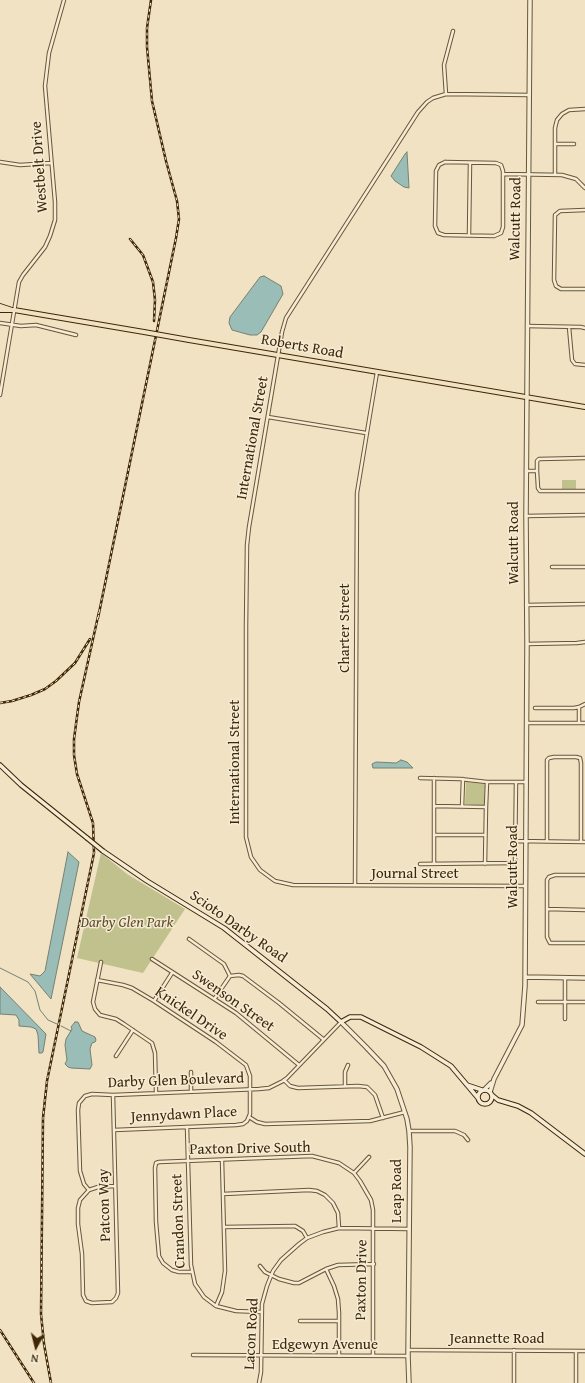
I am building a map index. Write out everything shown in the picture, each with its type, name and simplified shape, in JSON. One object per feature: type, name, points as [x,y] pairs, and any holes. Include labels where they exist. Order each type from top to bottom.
[{"type":"main road","name":"Roberts Road","points":[[0,306],[14,310],[585,407]]},
{"type":"main road","name":"Roberts Road","points":[[0,310],[14,310]]},
{"type":"street","name":"Westbelt Drive","points":[[0,395],[19,282],[45,247],[54,225],[56,211],[45,97],[49,52],[64,0]]},
{"type":"street","name":"Walcutt Road","points":[[491,1093],[494,1079],[522,1025],[525,977],[527,644],[526,471],[530,0]]},
{"type":"street","points":[[446,94],[444,65],[453,31]]},
{"type":"street","name":"International Street","points":[[306,885],[293,885],[280,882],[262,873],[256,867],[251,857],[248,850],[246,837],[247,545],[283,327],[290,311],[418,112],[427,102],[433,98],[446,94],[529,95]]},
{"type":"street","points":[[555,174],[556,124],[562,114],[572,109],[585,109]]},
{"type":"street","points":[[555,144],[574,144]]},
{"type":"street","points":[[0,162],[20,165],[51,163]]},
{"type":"street","points":[[445,162],[470,162],[496,163],[503,167],[503,227],[500,233],[494,236],[444,235],[438,233],[435,226],[436,171],[439,165],[445,162]]},
{"type":"street","points":[[469,236],[470,162]]},
{"type":"street","points":[[504,174],[562,174],[576,179],[585,188]]},
{"type":"street","points":[[585,210],[560,211],[555,215],[554,280],[556,286],[563,289],[585,289]]},
{"type":"street","points":[[0,323],[22,326],[36,325],[76,335]]},
{"type":"street","points":[[527,326],[585,328]]},
{"type":"street","points":[[569,327],[572,360],[575,364],[585,365]]},
{"type":"street","name":"Charter Street","points":[[355,885],[357,499],[366,433],[377,372]]},
{"type":"street","points":[[268,417],[366,433]]},
{"type":"street","points":[[585,458],[539,459],[537,461],[538,488],[540,491],[585,491]]},
{"type":"street","points":[[526,471],[537,471]]},
{"type":"street","points":[[526,516],[585,515]]},
{"type":"street","points":[[552,567],[585,567]]},
{"type":"street","points":[[526,605],[585,604]]},
{"type":"street","points":[[527,644],[585,642]]},
{"type":"street","points":[[535,708],[574,708],[585,704]]},
{"type":"street","points":[[579,707],[579,723]]},
{"type":"street","points":[[526,723],[585,723]]},
{"type":"street","points":[[516,841],[583,842],[580,758],[554,757],[549,758],[547,763],[547,841]]},
{"type":"street","name":"Scioto Darby Road","points":[[0,765],[16,780],[103,851],[147,881],[224,928],[327,1009],[340,1022]]},
{"type":"street","points":[[420,778],[463,779],[487,782],[525,782]]},
{"type":"street","points":[[434,778],[434,864]]},
{"type":"street","points":[[462,807],[463,779]]},
{"type":"street","points":[[485,864],[487,782]]},
{"type":"street","points":[[420,864],[515,863],[516,782]]},
{"type":"street","points":[[434,806],[486,807]]},
{"type":"street","points":[[434,835],[485,835]]},
{"type":"street","points":[[585,875],[555,875],[549,877],[547,880],[548,941],[553,943],[585,943]]},
{"type":"street","name":"Journal Street","points":[[306,885],[525,886]]},
{"type":"street","points":[[547,909],[585,910]]},
{"type":"street","points":[[189,939],[222,962],[230,976]]},
{"type":"street","name":"Swenson Street","points":[[152,959],[215,998],[299,1064]]},
{"type":"street","points":[[101,962],[93,1002],[95,1010],[100,1015],[116,1019],[149,1040],[155,1053],[156,1092]]},
{"type":"street","points":[[154,1001],[172,972]]},
{"type":"street","points":[[215,998],[230,976],[239,975],[247,978],[323,1039]]},
{"type":"street","points":[[525,977],[585,978]]},
{"type":"street","points":[[565,978],[565,1019]]},
{"type":"street","name":"Knickel Drive","points":[[98,980],[132,988],[216,1042],[246,1065],[250,1076],[250,1090]]},
{"type":"street","points":[[538,1002],[585,1002]]},
{"type":"street","points":[[340,1022],[356,1016],[372,1022],[446,1062],[481,1103],[504,1102]]},
{"type":"street","name":"Darby Glen Boulevard","points":[[88,1190],[84,1184],[80,1171],[78,1110],[79,1103],[82,1098],[88,1094],[113,1095],[269,1088],[284,1080],[340,1022]]},
{"type":"street","name":"Leap Road","points":[[340,1022],[384,1066],[397,1089],[406,1112],[409,1131],[409,1383]]},
{"type":"street","points":[[116,1056],[133,1030]]},
{"type":"street","points":[[345,1086],[345,1072],[348,1065]]},
{"type":"street","points":[[191,1072],[191,1091]]},
{"type":"street","name":"Walcutt Road","points":[[483,1090],[494,1079]]},
{"type":"street","points":[[284,1080],[290,1086],[298,1088],[345,1086],[367,1087],[375,1095],[383,1118]]},
{"type":"street","points":[[466,1084],[491,1093],[494,1098],[518,1106],[531,1113],[585,1154]]},
{"type":"street","name":"Jennydawn Place","points":[[114,1130],[239,1125],[247,1121],[249,1117],[250,1090]]},
{"type":"street","points":[[478,1098],[479,1093],[483,1090]]},
{"type":"street","points":[[488,1103],[492,1099],[491,1093]]},
{"type":"street","name":"Patcon Way","points":[[88,1190],[80,1200],[78,1208],[78,1224],[82,1254],[82,1291],[86,1300],[92,1303],[109,1303],[114,1300],[118,1293],[113,1095]]},
{"type":"street","points":[[249,1117],[257,1122],[265,1124],[370,1121],[406,1112]]},
{"type":"street","name":"Crandon Street","points":[[187,1127],[192,1272],[194,1284],[200,1293],[216,1306],[236,1311],[261,1312]]},
{"type":"street","points":[[409,1131],[455,1131],[464,1135],[468,1140]]},
{"type":"street","name":"Paxton Drive South","points":[[192,1272],[179,1272],[172,1270],[163,1264],[159,1256],[154,1168],[156,1163],[159,1162],[312,1156],[339,1163],[354,1173],[366,1190],[371,1200],[374,1228]]},
{"type":"street","points":[[354,1173],[369,1157]]},
{"type":"street","points":[[216,1306],[222,1292],[225,1276],[222,1160]]},
{"type":"street","points":[[88,1190],[98,1187],[115,1186]]},
{"type":"street","points":[[223,1194],[309,1190],[317,1191],[325,1195],[333,1203],[338,1213],[339,1228]]},
{"type":"street","points":[[224,1227],[295,1226],[303,1231],[307,1238]]},
{"type":"street","name":"Lacon Road","points":[[259,1383],[261,1372],[261,1312],[266,1286],[281,1260],[307,1238],[339,1228],[409,1229]]},
{"type":"street","name":"Paxton Drive","points":[[373,1356],[374,1228]]},
{"type":"street","points":[[260,1266],[266,1272],[288,1283],[299,1283],[326,1269],[343,1264],[374,1264]]},
{"type":"street","points":[[326,1269],[338,1298],[339,1356]]},
{"type":"street","points":[[300,1321],[339,1321]]},
{"type":"street","name":"Jeannette Road","points":[[408,1350],[585,1351]]},
{"type":"street","points":[[514,1350],[514,1383]]},
{"type":"street","points":[[576,1351],[576,1383]]},
{"type":"street","name":"Edgewyn Avenue","points":[[193,1355],[408,1356]]},
{"type":"green space","points":[[562,480],[576,480],[576,490],[562,490]]},
{"type":"green space","points":[[466,782],[485,784],[484,805],[465,804]]},
{"type":"green space","name":"Darby Glen Park","points":[[101,853],[127,874],[185,909],[143,973],[77,958]]},
{"type":"water","points":[[407,152],[409,188],[404,187],[395,181],[391,176]]},
{"type":"water","points":[[264,276],[281,286],[283,294],[261,332],[257,335],[250,335],[232,330],[229,323],[230,317],[260,277]]},
{"type":"water","points":[[401,760],[407,762],[413,768],[373,768],[372,764],[376,762],[396,763]]},
{"type":"water","points":[[68,852],[79,862],[51,999],[30,974],[40,976],[45,971]]},
{"type":"water","points":[[0,987],[46,1034],[42,1053],[39,1053],[38,1035],[36,1029],[19,1026],[19,1020],[16,1015],[0,1014]]},
{"type":"water","points":[[75,1022],[78,1022],[82,1031],[95,1037],[96,1040],[92,1043],[90,1049],[92,1065],[90,1069],[71,1068],[65,1064],[67,1060],[65,1045],[66,1039]]},
{"type":"waterway","points":[[0,968],[28,982],[35,991],[40,1010],[48,1020],[57,1024]]},
{"type":"waterway","points":[[61,1026],[71,1031]]},
{"type":"railway","points":[[98,618],[179,219],[177,201],[152,101],[147,47],[147,28],[151,0]]},
{"type":"railway","points":[[130,239],[143,255],[153,282],[155,300],[154,321]]},
{"type":"railway","points":[[51,1383],[44,1344],[41,1314],[43,1118],[47,1081],[94,853],[93,823],[77,774],[74,755],[74,739],[79,702],[99,612]]},
{"type":"railway","points":[[0,703],[12,701],[45,689],[75,663],[90,639]]},
{"type":"railway","points":[[0,1330],[34,1383]]}]
